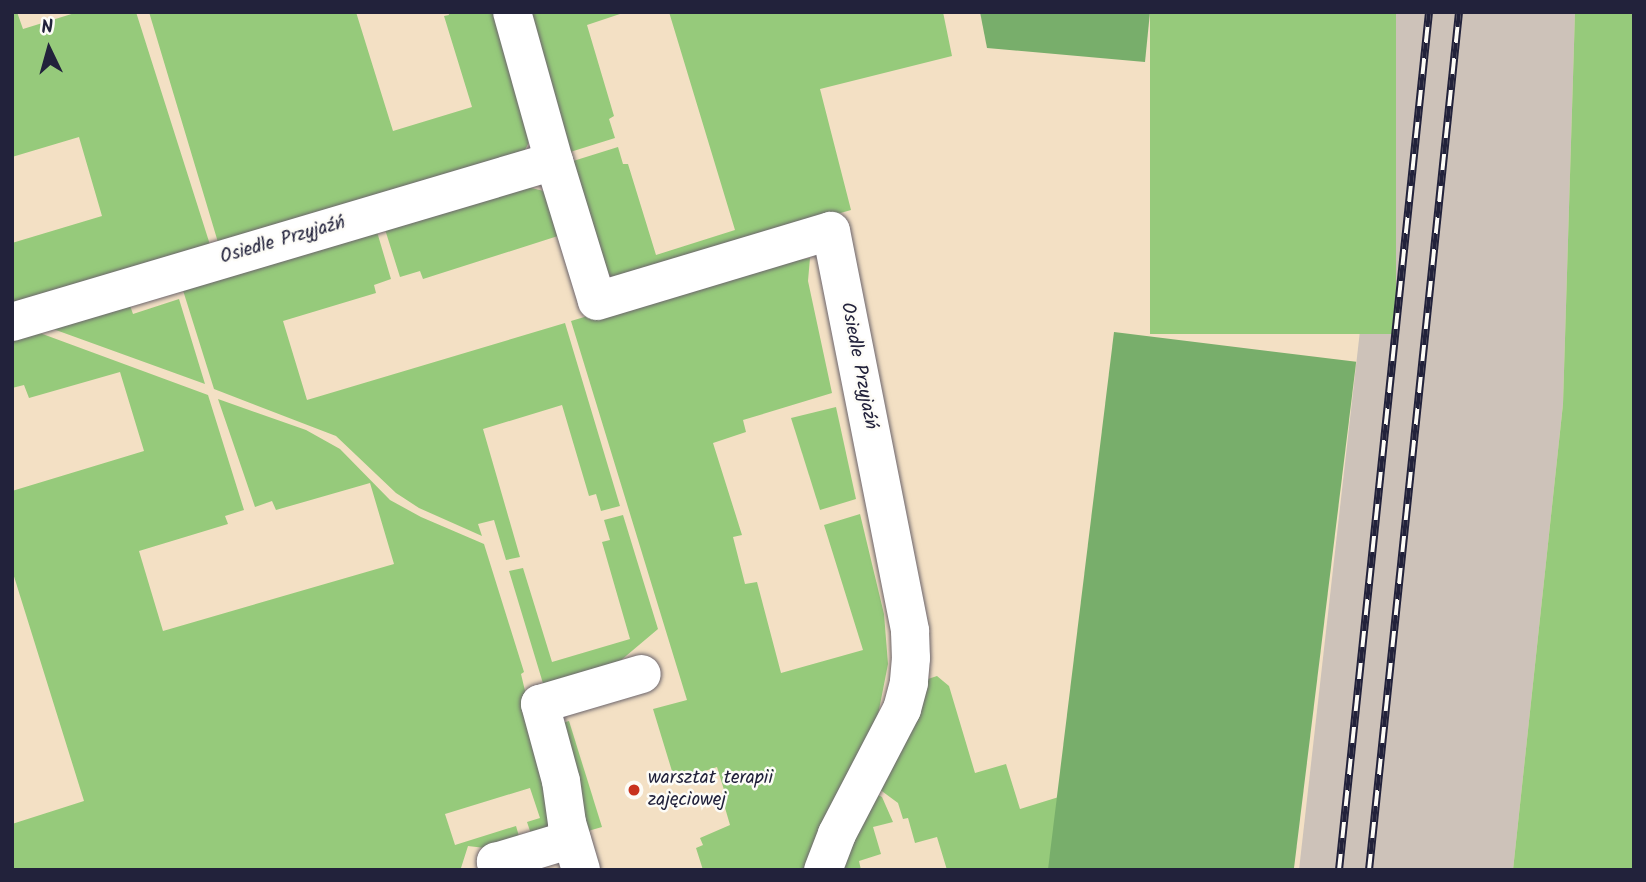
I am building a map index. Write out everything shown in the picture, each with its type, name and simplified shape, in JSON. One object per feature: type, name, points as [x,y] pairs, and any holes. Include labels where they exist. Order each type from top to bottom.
[{"type":"street","name":"Osiedle Przyjaźń","points":[[512,12],[597,301],[831,231],[910,631],[911,658],[909,683],[902,709],[836,834],[823,870]]},
{"type":"street","name":"Osiedle Przyjaźń","points":[[12,321],[554,161]]},
{"type":"street","points":[[499,870],[496,862],[576,855],[561,781],[540,704],[642,674]]},
{"type":"shaded area","points":[[1396,12],[1575,12],[1563,404],[1513,870],[1299,870]]},
{"type":"green space","points":[[12,12],[17,12],[23,29],[78,12],[136,12],[212,251],[12,311],[12,243],[102,216],[79,137],[12,157]]},
{"type":"green space","points":[[149,12],[356,12],[393,131],[472,107],[444,16],[449,15],[448,12],[498,12],[530,140],[525,150],[220,249]]},
{"type":"green space","points":[[527,12],[626,12],[587,25],[614,116],[609,119],[615,138],[567,153]]},
{"type":"green space","points":[[669,12],[943,12],[952,56],[820,89],[851,210],[613,278],[607,273],[570,162],[618,147],[623,164],[628,164],[656,255],[735,230]]},
{"type":"green space","points":[[980,12],[1150,12],[1145,62],[987,48]]},
{"type":"green space","points":[[1150,12],[1396,12],[1396,334],[1150,334]]},
{"type":"green space","points":[[1575,12],[1634,12],[1634,870],[1513,870],[1563,404]]},
{"type":"green space","points":[[527,187],[544,191],[561,235],[423,279],[420,271],[400,277],[383,223]]},
{"type":"green space","points":[[375,225],[391,279],[374,285],[376,293],[283,321],[307,400],[565,323],[620,506],[601,511],[596,494],[589,496],[562,405],[483,429],[520,557],[506,560],[494,520],[478,524],[482,536],[419,508],[396,493],[336,436],[214,389],[181,284]]},
{"type":"green space","points":[[787,256],[799,260],[810,258],[808,281],[832,393],[743,420],[746,432],[713,443],[742,535],[733,537],[745,584],[757,582],[781,673],[863,650],[824,525],[860,514],[884,614],[888,664],[877,720],[805,870],[703,870],[696,848],[703,845],[700,838],[730,825],[721,794],[725,793],[717,767],[675,781],[653,709],[687,700],[571,321]]},
{"type":"green space","points":[[179,299],[205,384],[42,325],[128,300],[133,314]]},
{"type":"green space","points":[[29,329],[208,395],[244,510],[225,516],[228,524],[139,551],[163,631],[394,564],[370,483],[276,510],[272,501],[255,507],[218,399],[306,430],[340,449],[390,500],[421,517],[484,544],[524,672],[521,674],[557,825],[533,840],[527,822],[540,818],[530,788],[445,814],[455,845],[516,826],[521,843],[493,849],[468,846],[461,868],[464,870],[12,870],[12,824],[84,801],[12,570],[12,491],[144,451],[120,372],[29,398],[24,385],[12,388],[12,334]]},
{"type":"green space","points":[[1114,332],[1356,362],[1294,870],[1048,869]]},
{"type":"green space","points":[[836,407],[856,499],[820,510],[791,418]]},
{"type":"green space","points":[[623,515],[658,629],[607,672],[545,690],[509,571],[523,568],[552,662],[630,639],[602,542],[610,540],[604,520]]},
{"type":"green space","points":[[937,676],[949,686],[975,773],[1006,764],[1020,809],[1062,796],[1054,870],[947,870],[937,837],[915,843],[908,818],[903,819],[898,803],[875,786],[922,681]]},
{"type":"green space","points":[[569,721],[602,827],[581,833],[555,725]]},
{"type":"green space","points":[[872,792],[882,797],[893,822],[873,827],[881,854],[859,861],[861,870],[834,870]]},
{"type":"railway","points":[[1339,870],[1429,12]]},
{"type":"railway","points":[[1369,870],[1459,12]]},
{"type":"place","name":"warsztat terapii zajęciowej","points":[[634,790]]}]
